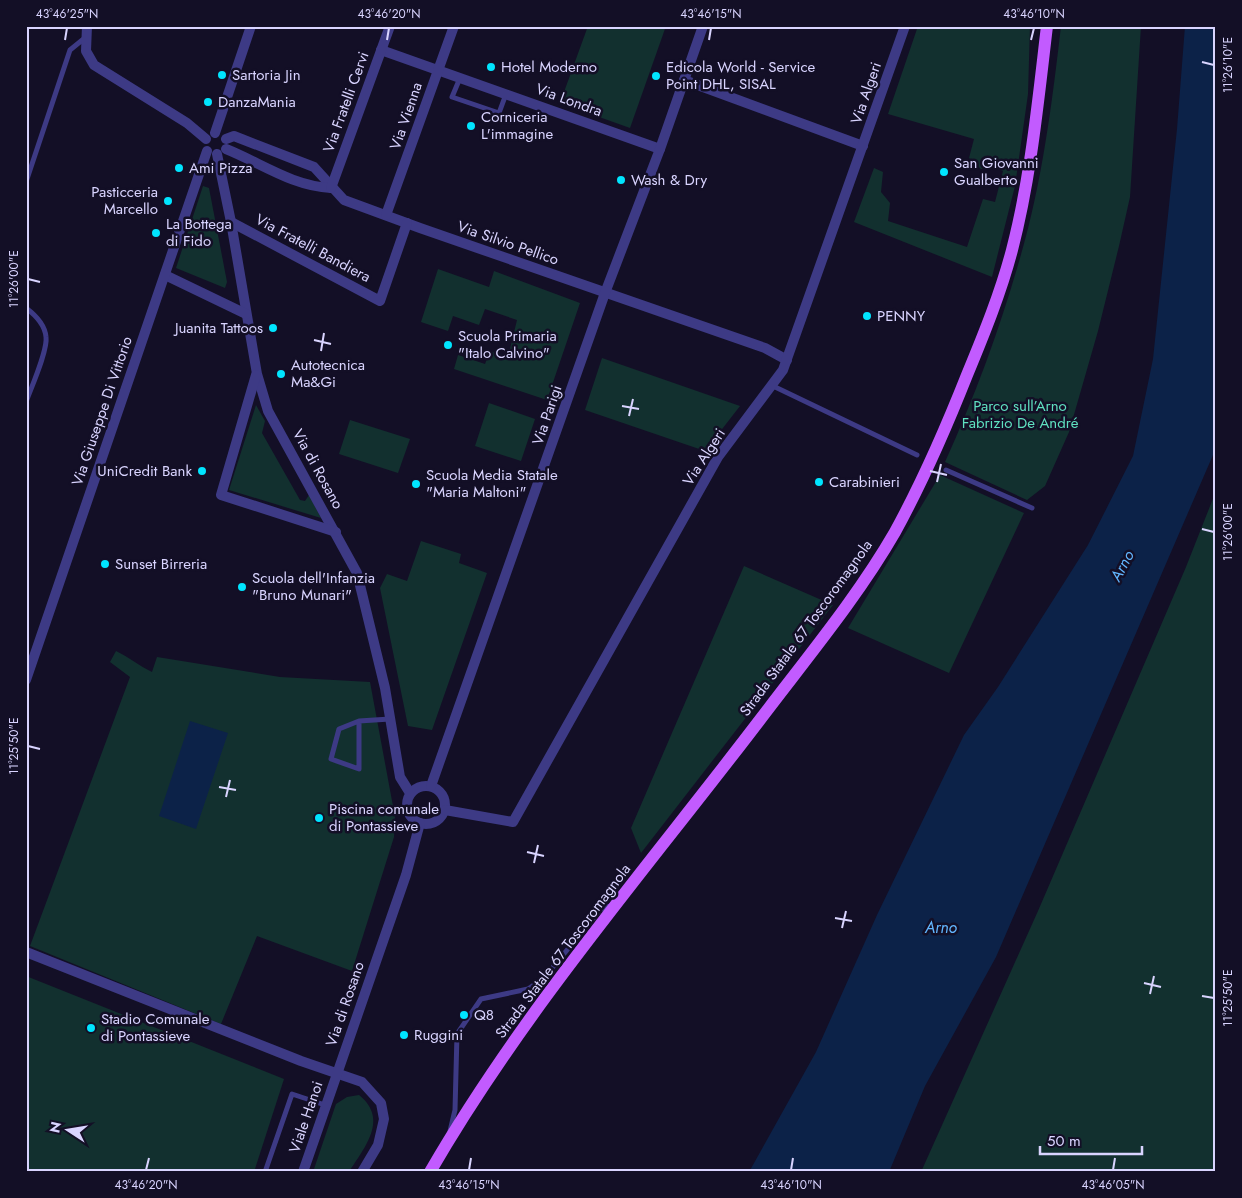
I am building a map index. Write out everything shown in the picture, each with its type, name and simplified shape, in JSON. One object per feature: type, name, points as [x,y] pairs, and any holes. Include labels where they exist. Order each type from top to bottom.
[{"type":"main road","name":"Strada Statale 67 Toscoromagnola","points":[[430,1172],[448,1141],[543,1003],[843,609],[894,533],[940,443],[982,338],[1012,251],[1030,160],[1047,26]]},
{"type":"street","name":"Via Silvio Pellico","points":[[88,26],[86,51],[94,65],[210,136],[222,134],[219,148],[294,181],[313,187],[331,188],[344,200],[765,348],[786,360]]},
{"type":"street","points":[[210,136],[251,26]]},
{"type":"street","name":"Via Fratelli Cervi","points":[[331,188],[390,26]]},
{"type":"street","name":"Via Vienna","points":[[386,215],[454,26]]},
{"type":"street","name":"Via Parigi","points":[[431,786],[605,293],[660,149],[703,26]]},
{"type":"street","name":"Via Algeri","points":[[445,810],[513,822],[718,457],[773,386],[786,360],[905,26]]},
{"type":"street","name":"Via Londra","points":[[382,50],[660,149]]},
{"type":"street","points":[[684,80],[863,146]]},
{"type":"street","name":"Via di Rosano","points":[[210,136],[219,148],[257,374],[268,411],[357,573],[385,688],[400,777],[410,793],[407,808],[411,817],[420,823],[406,875],[338,1072]]},
{"type":"street","points":[[219,148],[234,136],[314,167],[324,175],[331,188]]},
{"type":"street","name":"Via Giuseppe Di Vittorio","points":[[26,680],[165,275],[219,148]]},
{"type":"street","name":"Via Fratelli Bandiera","points":[[231,222],[380,301],[407,223]]},
{"type":"street","points":[[165,275],[246,314]]},
{"type":"street","points":[[257,374],[221,495],[336,532]]},
{"type":"street","points":[[410,793],[418,787],[431,786],[442,794],[446,804],[445,810],[438,820],[433,823],[420,823]]},
{"type":"street","points":[[26,952],[301,1061],[353,1077],[369,1087],[381,1103],[383,1110],[382,1135],[362,1172]]},
{"type":"street","name":"Viale Hanoi","points":[[303,1172],[338,1072]]},
{"type":"lane","points":[[26,182],[70,50],[87,37]]},
{"type":"lane","points":[[460,78],[452,97],[499,112],[506,94]]},
{"type":"lane","points":[[26,308],[36,316],[46,337],[42,359],[26,402]]},
{"type":"lane","points":[[773,386],[917,455]]},
{"type":"lane","points":[[946,470],[1032,508]]},
{"type":"lane","points":[[359,721],[360,769],[331,760],[338,729],[359,721],[390,719]]},
{"type":"lane","points":[[448,1141],[455,1110],[457,1034],[481,999],[528,989],[544,978],[600,910],[619,902]]},
{"type":"lane","points":[[266,1172],[292,1094],[325,1106]]},
{"type":"green space","points":[[588,26],[666,26],[630,128],[560,103]]},
{"type":"green space","points":[[918,26],[1030,26],[1028,94],[1015,186],[992,277],[854,222],[874,168],[883,172],[881,192],[890,203],[888,221],[967,247],[983,199],[995,202],[1003,171],[994,168],[981,169],[969,158],[974,139],[888,114]]},
{"type":"green space","name":"Parco sull’Arno Fabrizio De André","points":[[1061,26],[1141,26],[1130,197],[1098,331],[1069,432],[1045,486],[1027,500],[945,462],[986,362],[1028,230],[1045,143]]},
{"type":"green space","points":[[203,186],[209,188],[227,282],[225,288],[176,268]]},
{"type":"green space","points":[[438,269],[489,287],[494,271],[580,303],[547,400],[454,369],[458,355],[485,364],[490,351],[508,357],[517,320],[485,309],[479,325],[453,316],[448,331],[421,322]]},
{"type":"green space","points":[[602,358],[740,406],[705,451],[585,410]]},
{"type":"green space","points":[[489,403],[535,419],[521,461],[475,446]]},
{"type":"green space","points":[[256,405],[265,421],[262,433],[300,500],[305,501],[309,495],[321,518],[229,490]]},
{"type":"green space","points":[[350,420],[410,439],[398,473],[339,454]]},
{"type":"green space","points":[[940,475],[1024,513],[949,673],[848,628]]},
{"type":"green space","points":[[1216,491],[1216,1172],[921,1172],[1038,911],[1186,567]]},
{"type":"green space","points":[[421,541],[461,554],[459,563],[487,573],[432,730],[408,726],[380,588],[387,574],[407,581]]},
{"type":"green space","points":[[744,566],[833,605],[641,853],[631,828]]},
{"type":"green space","points":[[116,651],[152,672],[157,657],[280,677],[370,682],[395,817],[394,837],[352,971],[257,936],[221,1024],[30,946],[130,677],[110,662]]},
{"type":"green space","name":"Stadio Comunale di Pontassieve","points":[[26,976],[284,1079],[254,1172],[26,1172]]},
{"type":"green space","points":[[359,1095],[368,1104],[373,1123],[371,1133],[362,1153],[349,1172],[313,1172],[336,1104],[347,1097]]},
{"type":"water","name":"Arno","points":[[1185,26],[1216,26],[1216,448],[996,957],[925,1086],[889,1172],[749,1172],[816,1052],[877,915],[964,735],[998,687],[1088,545],[1133,456],[1153,359],[1177,129]]},
{"type":"water","points":[[190,721],[228,733],[196,829],[159,816]]},
{"type":"place","name":"Hotel Moderno","points":[[491,67]]},
{"type":"place","name":"Sartoria Jin","points":[[222,75]]},
{"type":"place","name":"Edicola World - Service Point DHL, SISAL","points":[[656,76]]},
{"type":"place","name":"DanzaMania","points":[[208,102]]},
{"type":"place","name":"Corniceria L'immagine","points":[[471,126]]},
{"type":"place","name":"Ami Pizza","points":[[179,168]]},
{"type":"place","name":"San Giovanni Gualberto","points":[[944,172]]},
{"type":"place","name":"Wash & Dry","points":[[621,180]]},
{"type":"place","name":"Pasticceria Marcello","points":[[168,201]]},
{"type":"place","name":"La Bottega di Fido","points":[[156,233]]},
{"type":"place","name":"PENNY","points":[[867,316]]},
{"type":"place","name":"Juanita Tattoos","points":[[273,328]]},
{"type":"place","name":"Scuola Primaria \"Italo Calvino\"","points":[[448,345]]},
{"type":"place","name":"Autotecnica Ma&Gi","points":[[281,374]]},
{"type":"place","name":"UniCredit Bank","points":[[202,471]]},
{"type":"place","name":"Carabinieri","points":[[819,482]]},
{"type":"place","name":"Scuola Media Statale \"Maria Maltoni\"","points":[[416,484]]},
{"type":"place","name":"Sunset Birreria","points":[[105,564]]},
{"type":"place","name":"Scuola dell'Infanzia \"Bruno Munari\"","points":[[242,587]]},
{"type":"place","name":"Piscina comunale di Pontassieve","points":[[319,818]]},
{"type":"place","name":"Q8","points":[[464,1015]]},
{"type":"place","name":"Stadio Comunale di Pontassieve","points":[[91,1028]]},
{"type":"place","name":"Ruggini","points":[[404,1035]]}]
